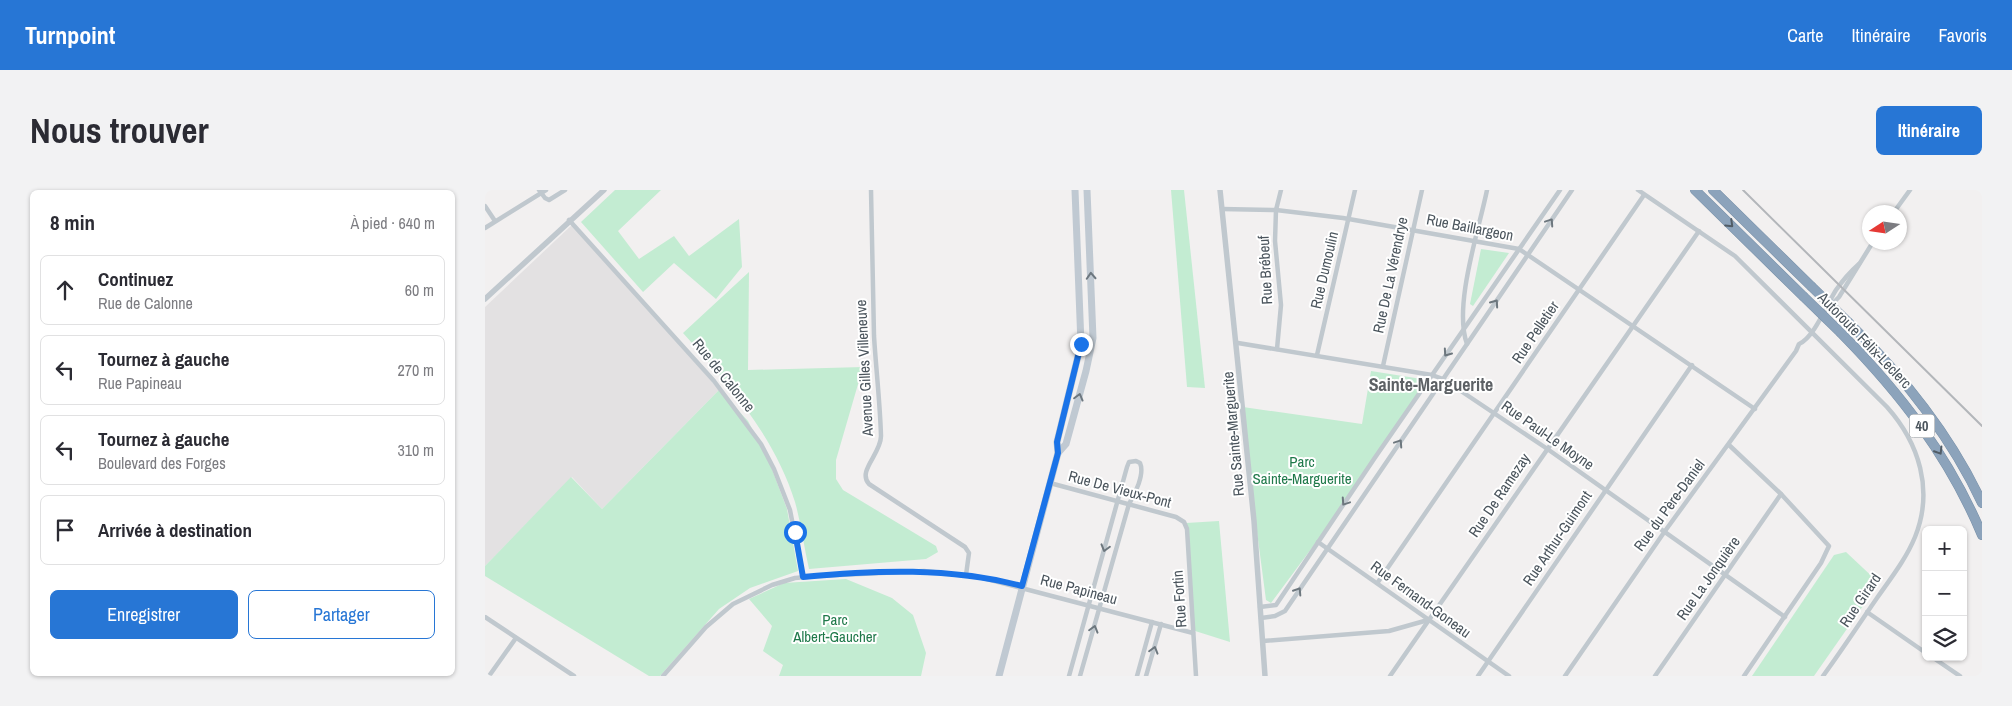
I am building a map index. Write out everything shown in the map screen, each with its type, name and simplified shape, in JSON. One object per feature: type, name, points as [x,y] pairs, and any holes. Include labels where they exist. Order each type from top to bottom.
[{"type":"highway","name":"Autoroute Félix-Leclerc","points":[[1695,190],[1885,378],[1921,424],[1952,474],[1982,535]]},
{"type":"highway","name":"Autoroute Félix-Leclerc","points":[[1713,190],[1884,358],[1923,406],[1959,460],[1982,503]]},
{"type":"main road","points":[[999,676],[1058,453],[1057,442],[1080,351],[1081,324],[1075,190]]},
{"type":"main road","points":[[1058,453],[1066,444],[1090,356],[1093,324],[1087,190]]},
{"type":"main road","points":[[1076,220],[1088,219]]},
{"type":"main road","points":[[1081,324],[1093,324]]},
{"type":"street","points":[[485,228],[546,190]]},
{"type":"street","points":[[540,192],[545,198],[550,200],[565,190]]},
{"type":"street","points":[[485,299],[569,220],[604,190]]},
{"type":"street","name":"Avenue Gilles Villeneuve","points":[[871,190],[875,339],[879,381],[881,443],[865,471],[865,477],[869,484],[965,547],[969,553],[966,575]]},
{"type":"street","name":"Rue Sainte-Marguerite","points":[[1220,190],[1237,343],[1265,676]]},
{"type":"street","name":"Rue Brébeuf","points":[[1277,349],[1281,305],[1275,241],[1276,210],[1281,190]]},
{"type":"street","name":"Rue Dumoulin","points":[[1317,355],[1355,190]]},
{"type":"street","name":"Rue De La Vérendrye","points":[[1383,366],[1422,190]]},
{"type":"street","points":[[1467,344],[1462,331],[1463,300],[1487,190]]},
{"type":"street","points":[[1260,607],[1276,605],[1374,459],[1560,190]]},
{"type":"street","points":[[1261,618],[1275,616],[1285,611],[1326,548],[1572,190]]},
{"type":"street","name":"Rue Girard","points":[[1638,190],[1737,258],[1887,407],[1912,440],[1921,466],[1924,490],[1921,518],[1915,536],[1901,563],[1823,676]]},
{"type":"street","points":[[1899,205],[1910,190]]},
{"type":"street","name":"Rue Pelletier","points":[[1378,582],[1644,194]]},
{"type":"street","points":[[485,206],[495,221]]},
{"type":"street","name":"Rue Baillargeon","points":[[1222,209],[1276,210],[1349,219],[1476,240],[1519,250],[1529,254],[1755,409]]},
{"type":"street","name":"Rue de Calonne","points":[[569,220],[714,380],[753,432],[774,469],[787,501],[803,577]]},
{"type":"street","name":"Rue De Ramezay","points":[[1389,676],[1546,448],[1699,231]]},
{"type":"street","name":"Rue du Père-Daniel","points":[[1565,676],[1665,531],[1797,351],[1801,350],[1803,342],[1826,310],[1839,297],[1868,250]]},
{"type":"street","name":"Rue Paul-Le Moyne","points":[[1237,343],[1383,366],[1432,375],[1443,379],[1546,448],[1785,617]]},
{"type":"street","name":"Rue Arthur-Guimont","points":[[1478,676],[1604,490],[1692,365]]},
{"type":"street","points":[[1729,445],[1781,494],[1829,546],[1828,552],[1744,676]]},
{"type":"street","points":[[1374,459],[1384,466]]},
{"type":"street","points":[[1069,676],[1128,464],[1136,460],[1141,465],[1141,470],[1134,496],[1129,504],[1080,676]]},
{"type":"street","name":"Rue De Vieux-Pont","points":[[1050,482],[1183,521]]},
{"type":"street","name":"Rue La Jonquière","points":[[1655,676],[1781,494]]},
{"type":"street","name":"Rue Fortin","points":[[1183,521],[1187,529],[1196,676]]},
{"type":"street","name":"Rue Fernand-Goneau","points":[[1319,542],[1509,676]]},
{"type":"street","name":"Rue Papineau","points":[[663,676],[706,627],[726,609],[757,591],[803,577],[918,571],[966,575],[1022,586],[1193,633]]},
{"type":"street","points":[[1867,612],[1922,650]]},
{"type":"street","points":[[485,617],[573,676]]},
{"type":"street","points":[[1263,641],[1389,631],[1428,620]]},
{"type":"street","points":[[1137,676],[1152,622]]},
{"type":"street","points":[[1146,676],[1161,624]]},
{"type":"street","points":[[489,676],[516,638]]},
{"type":"street","points":[[1939,661],[1960,676]]},
{"type":"shaded area","points":[[574,223],[719,390],[602,509],[572,477],[485,566],[485,307]]},
{"type":"green space","points":[[615,190],[661,190],[618,231],[639,259],[674,236],[689,256],[739,219],[742,267],[716,299],[674,263],[643,292],[581,222]]},
{"type":"green space","points":[[1171,190],[1184,190],[1205,388],[1187,387]]},
{"type":"green space","points":[[1481,249],[1509,253],[1473,306],[1470,304]]},
{"type":"green space","points":[[749,272],[748,370],[863,367],[836,460],[836,479],[843,490],[936,546],[938,552],[926,559],[809,569],[795,502],[775,455],[763,433],[733,391],[683,333]]},
{"type":"green space","name":"Parc Sainte-Marguerite","points":[[1371,371],[1428,380],[1317,541],[1271,603],[1266,600],[1247,456],[1243,407],[1362,424]]},
{"type":"green space","points":[[719,390],[748,421],[770,464],[787,509],[798,571],[750,588],[719,609],[660,676],[649,676],[485,576],[485,566],[571,477],[602,509]]},
{"type":"green space","points":[[1219,521],[1230,642],[1192,630],[1186,523]]},
{"type":"green space","points":[[1846,552],[1879,583],[1814,676],[1752,676],[1834,555]]},
{"type":"green space","name":"Parc Albert-Gaucher","points":[[846,579],[892,598],[913,615],[926,653],[921,676],[779,676],[783,665],[763,651],[772,626],[749,599],[784,583]]},
{"type":"railway","points":[[1743,190],[1982,426]]},
{"type":"district","name":"Sainte-Marguerite","points":[[1431,384]]},
{"type":"route","points":[[795,532],[803,577],[942,572],[979,576],[1022,586],[1058,453],[1057,442],[1081,344]]}]
